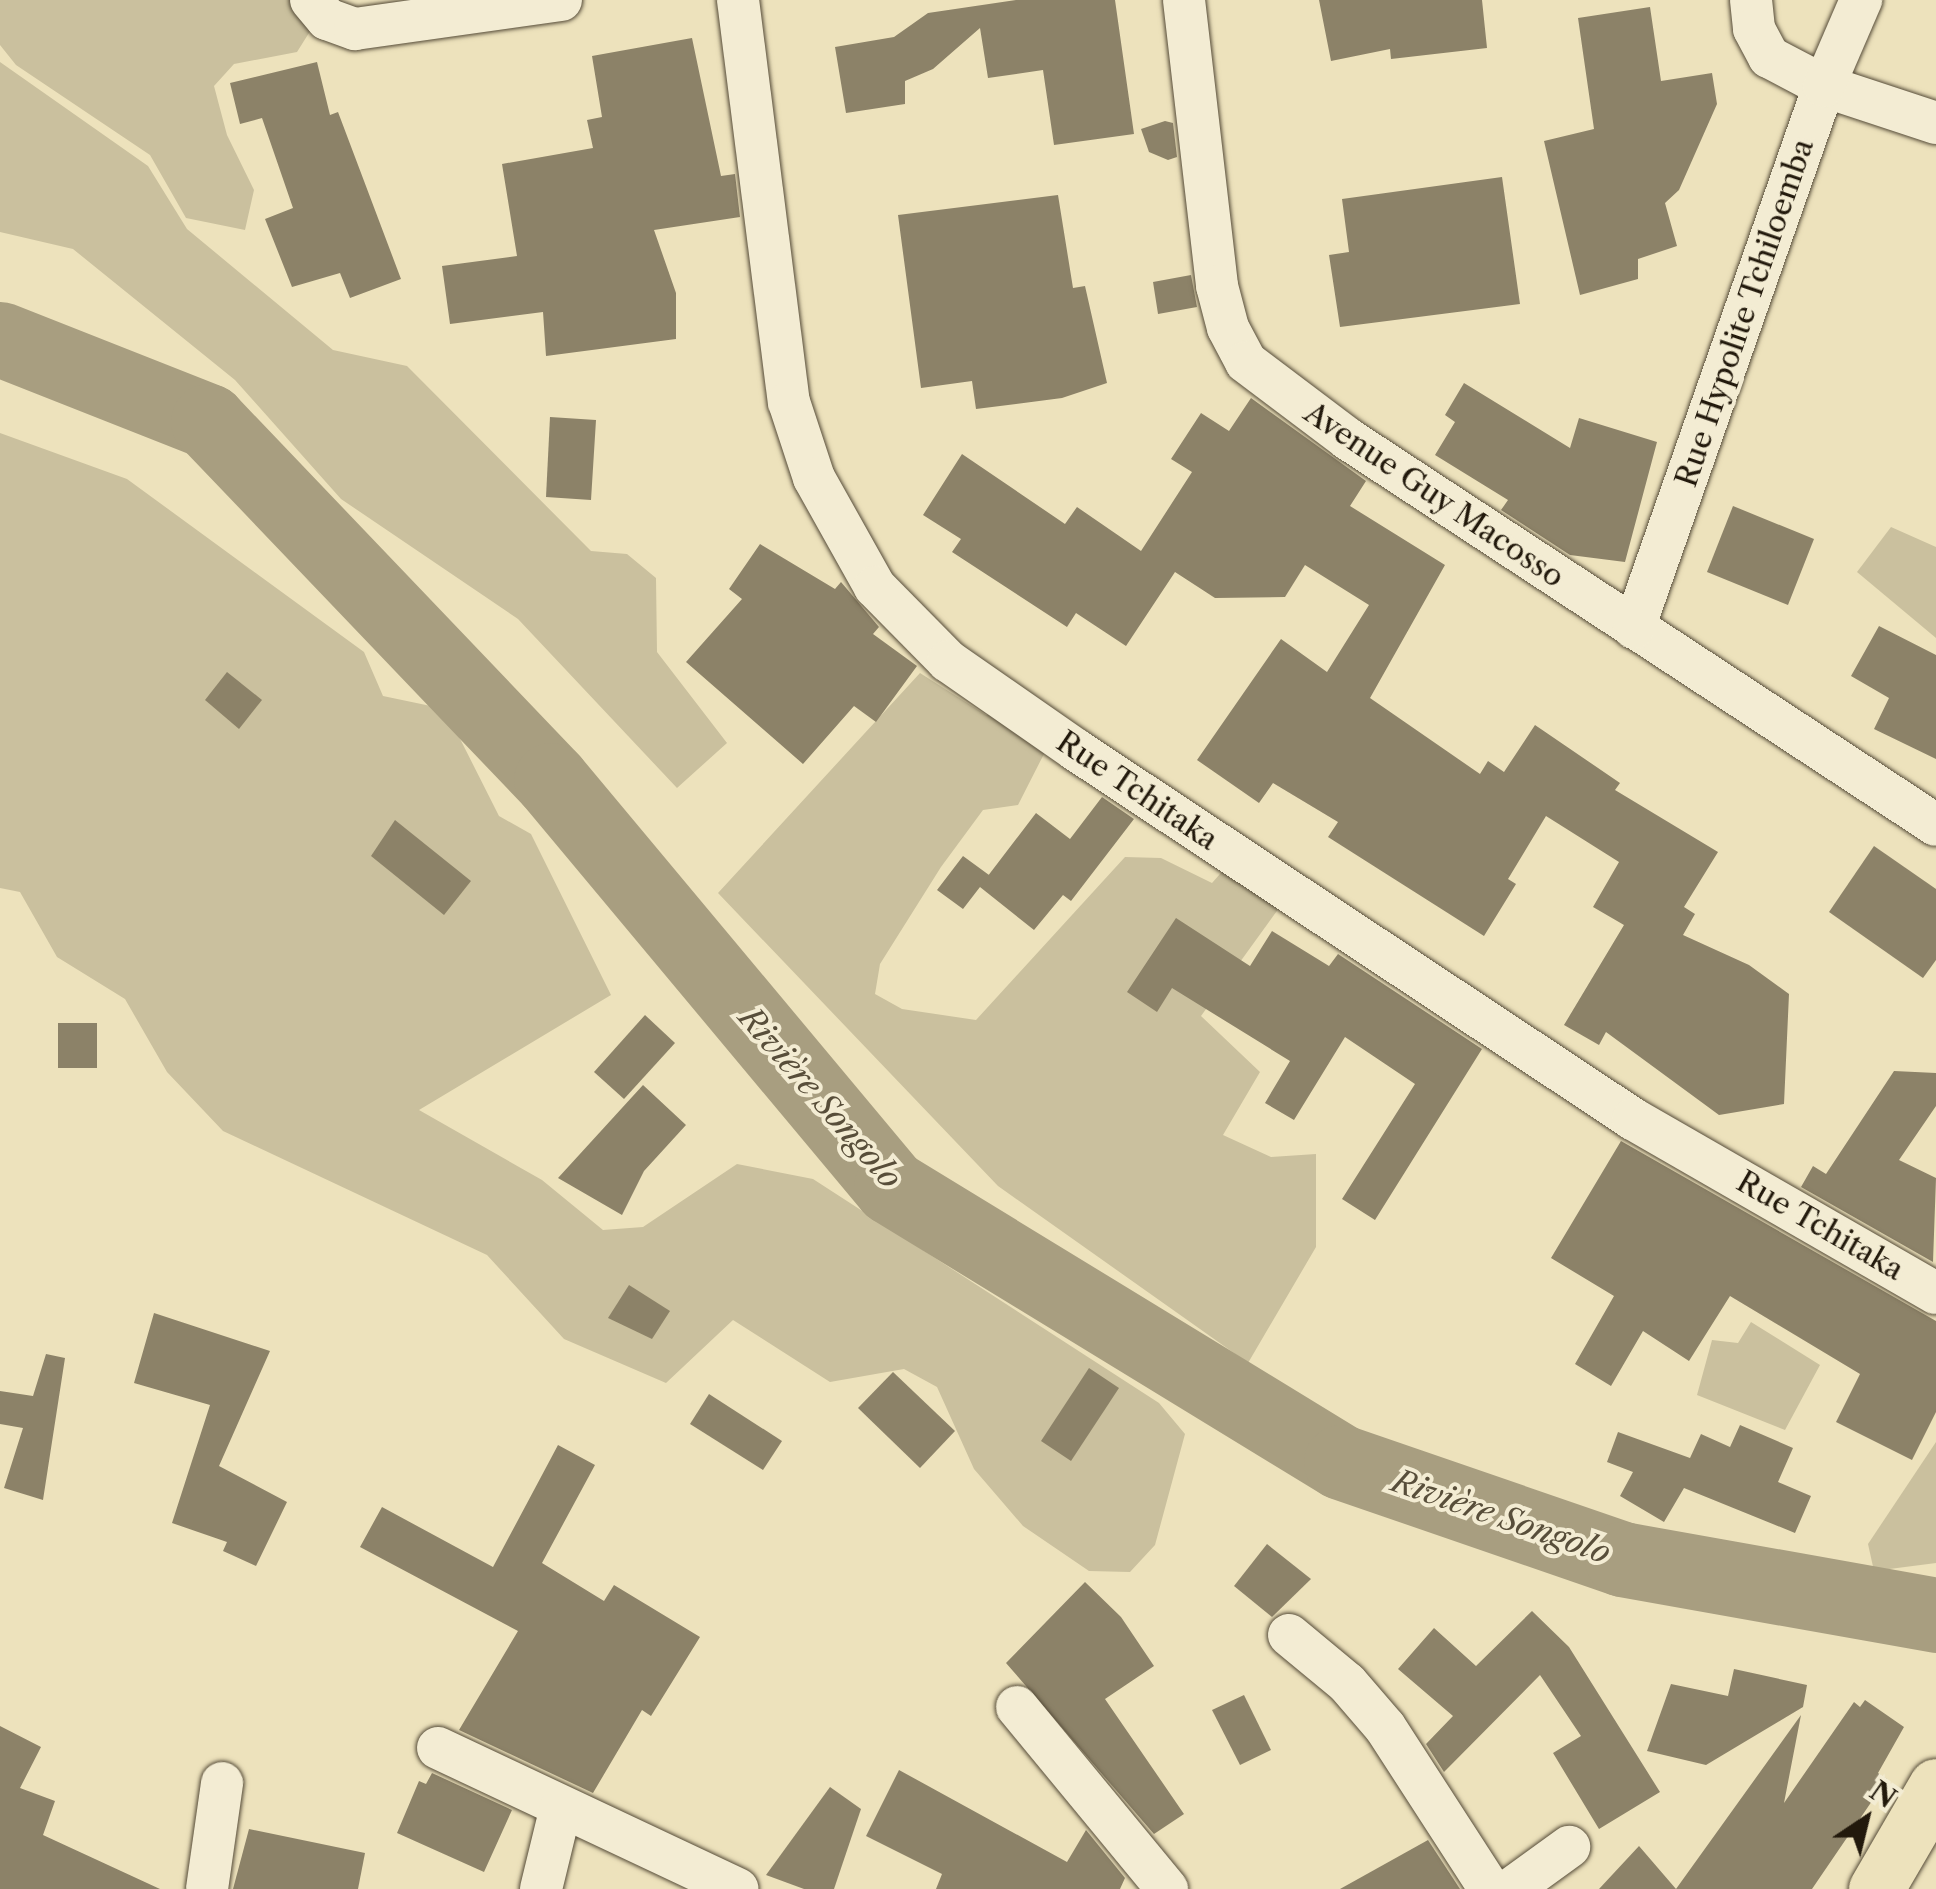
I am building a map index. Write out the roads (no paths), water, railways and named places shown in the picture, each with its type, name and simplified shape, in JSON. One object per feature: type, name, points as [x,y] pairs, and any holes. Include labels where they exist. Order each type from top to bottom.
[{"type":"highway","points":[[1876,1889],[1936,1786]]},
{"type":"street","points":[[311,0],[326,20],[354,29],[561,0]]},
{"type":"street","name":"Rue Tchitaka","points":[[738,0],[789,402],[814,478],[876,587],[948,661],[1076,750],[1632,1119],[1936,1293]]},
{"type":"street","name":"Avenue Guy Macosso","points":[[1184,0],[1217,286],[1228,328],[1246,362],[1348,439],[1936,825]]},
{"type":"street","points":[[1751,0],[1754,30],[1769,57],[1824,86],[1936,123]]},
{"type":"street","name":"Rue Hypolite Tchiloemba","points":[[1634,628],[1824,86],[1860,0]]},
{"type":"street","points":[[1288,1635],[1347,1683],[1384,1726],[1490,1889]]},
{"type":"street","points":[[1017,1707],[1166,1889]]},
{"type":"street","points":[[438,1748],[719,1885]]},
{"type":"street","points":[[207,1889],[222,1783]]},
{"type":"street","points":[[541,1889],[561,1807]]},
{"type":"street","points":[[1511,1889],[1569,1847]]},
{"type":"waterway","name":"Rivière Songolo","points":[[0,339],[208,421],[551,780],[891,1187],[1341,1462],[1622,1559],[1936,1615]]}]
